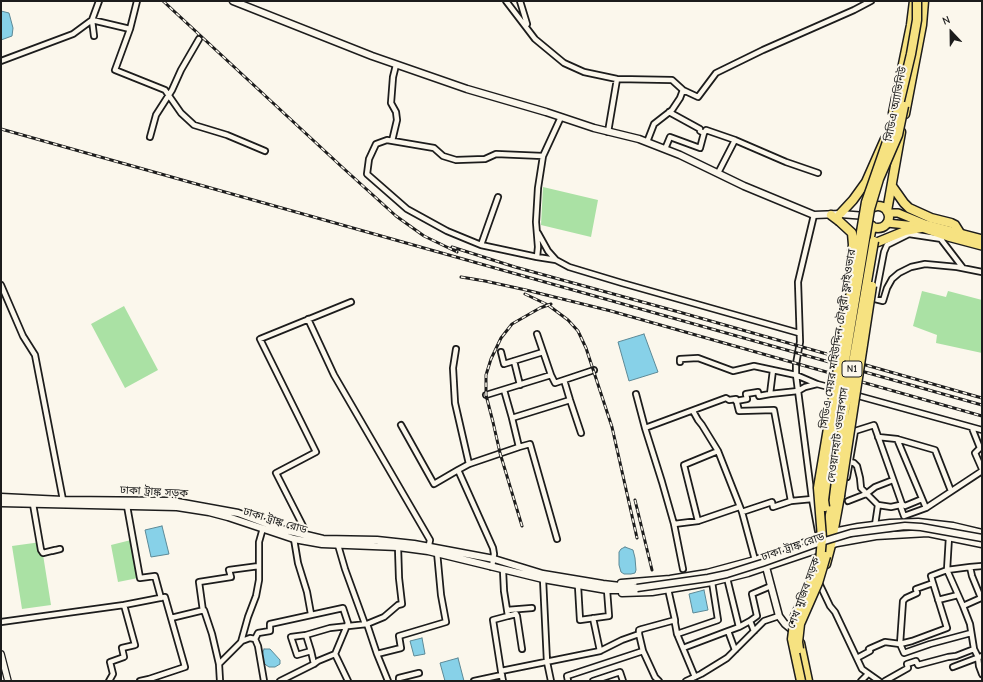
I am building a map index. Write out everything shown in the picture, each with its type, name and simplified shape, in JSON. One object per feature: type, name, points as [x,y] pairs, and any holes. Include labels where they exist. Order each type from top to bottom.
[{"type":"highway","name":"সিডিএ অ্যাভিনিউ","points":[[875,207],[874,190],[880,154],[891,120],[907,47],[914,1]]},
{"type":"highway","points":[[801,681],[792,639],[795,616],[820,562],[822,538],[818,488],[866,202],[897,113],[911,54],[917,20],[917,1]]},
{"type":"highway","name":"সিডিএ অ্যাভিনিউ","points":[[888,212],[901,132],[922,25],[923,1]]},
{"type":"highway","name":"সিডিএ মেয়র মহিউদ্দিন চৌধুরী ফ্লাইওভার","points":[[807,681],[798,642],[800,624],[818,583],[824,566],[827,550],[828,538],[824,500],[830,452],[870,210],[879,179],[898,135],[918,37],[923,1]]},
{"type":"highway","points":[[840,218],[866,182],[885,139]]},
{"type":"highway","points":[[892,186],[909,208],[931,218],[951,223],[955,225],[960,233]]},
{"type":"highway","points":[[868,216],[870,211],[875,207],[883,208],[888,212]]},
{"type":"highway","name":"N1","points":[[876,242],[889,218],[888,212]]},
{"type":"highway","points":[[831,215],[840,218],[852,233],[853,245],[851,267],[831,384],[830,392],[833,401]]},
{"type":"highway","name":"N1","points":[[868,216],[868,221],[873,226],[876,242]]},
{"type":"highway","points":[[860,273],[864,267],[873,226],[877,228],[885,225]]},
{"type":"highway","points":[[876,242],[905,231],[921,228]]},
{"type":"highway","name":"দেওয়ানহাট ওভারপাস","points":[[828,538],[837,497],[845,409],[876,242]]},
{"type":"highway","name":"শেখ মুজিব সড়ক","points":[[807,681],[799,641],[800,630],[820,585],[828,538]]},
{"type":"highway","name":"শেখ মুজিব সড়ক","points":[[801,681],[790,643],[791,631],[814,578],[828,538]]},
{"type":"highway","points":[[791,631],[800,635]]},
{"type":"main road","points":[[233,1],[396,64],[467,89],[608,132],[647,142],[814,215],[831,215]]},
{"type":"main road","points":[[888,212],[898,213],[919,222],[982,239]]},
{"type":"main road","points":[[840,218],[868,216]]},
{"type":"main road","points":[[885,225],[911,225],[939,236],[982,246]]},
{"type":"main road","name":"ঢাকা ট্রাঙ্ক সড়ক","points":[[1,497],[63,500],[172,501],[238,513],[281,529],[323,539],[377,540],[444,550]]},
{"type":"main road","name":"ঢাকা ট্রাঙ্ক রোড","points":[[1,503],[177,507],[209,512],[294,539],[322,544],[429,548],[437,552],[543,580],[628,593],[652,592],[727,578],[766,567],[828,538],[855,540],[890,535],[928,533],[982,544]]},
{"type":"main road","points":[[603,584],[670,579],[707,573],[828,538],[848,529],[875,525],[918,522],[953,526],[982,533]]},
{"type":"main road","name":"ঢাকা ট্রাঙ্ক রোড","points":[[609,590],[637,588],[727,574],[851,533],[905,526],[921,526],[982,538]]},
{"type":"main road","name":"ঢাকা ট্রাঙ্ক রোড","points":[[444,550],[494,559],[542,574],[637,588]]},
{"type":"main road","points":[[766,567],[779,616],[791,631]]},
{"type":"street","points":[[94,36],[92,20],[99,1]]},
{"type":"street","points":[[137,1],[130,29],[115,70],[165,90],[181,113],[194,125],[227,135],[265,151]]},
{"type":"street","points":[[506,1],[535,39],[564,63],[584,72],[617,79],[672,80],[683,90],[698,97],[716,73],[871,1]]},
{"type":"street","points":[[520,1],[528,28]]},
{"type":"street","points":[[1,61],[73,34],[92,20],[130,29]]},
{"type":"street","points":[[150,137],[156,115],[169,95],[180,70],[198,39]]},
{"type":"street","points":[[392,140],[397,120],[396,112],[390,103],[396,64]]},
{"type":"street","points":[[608,132],[617,79]]},
{"type":"street","points":[[647,142],[654,124],[669,112],[680,98],[683,90]]},
{"type":"street","points":[[669,112],[700,129],[700,131],[704,133]]},
{"type":"street","points":[[537,257],[536,222],[538,188],[543,156],[561,117]]},
{"type":"street","points":[[665,149],[670,136],[700,148],[706,130],[735,140],[786,162],[818,173]]},
{"type":"street","points":[[543,156],[496,154],[485,159],[456,160],[443,156],[434,148],[387,140],[376,144],[369,159],[367,174],[407,210],[447,231],[481,245],[556,260],[569,267],[622,284],[799,333]]},
{"type":"street","points":[[718,173],[735,140]]},
{"type":"street","points":[[481,245],[498,197]]},
{"type":"street","points":[[814,215],[798,282],[800,342],[796,364],[796,375],[812,499],[828,538],[837,527],[855,430],[874,424],[904,516],[926,508],[982,470],[975,453],[980,448],[972,428]]},
{"type":"street","points":[[537,232],[548,251],[556,260]]},
{"type":"street","points":[[964,268],[939,236],[909,234],[887,245],[884,252],[875,299],[883,301],[887,288],[892,279],[899,273],[911,267],[925,264],[964,268],[982,272]]},
{"type":"street","points":[[1,284],[23,336],[35,355],[63,500]]},
{"type":"street","points":[[304,535],[304,528],[276,473],[316,452],[260,340],[350,302]]},
{"type":"street","points":[[308,319],[334,375],[430,540],[429,548]]},
{"type":"street","points":[[537,334],[555,383],[594,370]]},
{"type":"street","points":[[456,349],[453,368],[455,403],[469,464]]},
{"type":"street","points":[[501,352],[504,364],[543,352]]},
{"type":"street","points":[[680,362],[680,359],[698,358],[733,371],[754,366],[796,375],[817,384],[982,430]]},
{"type":"street","points":[[514,361],[520,385]]},
{"type":"street","points":[[770,394],[773,370]]},
{"type":"street","points":[[486,395],[551,375]]},
{"type":"street","points":[[564,380],[581,433]]},
{"type":"street","points":[[645,428],[726,398],[729,400],[736,399],[736,401],[747,399],[746,394],[758,392],[759,396],[798,391],[805,387],[817,384]]},
{"type":"street","points":[[504,390],[519,447]]},
{"type":"street","points":[[636,394],[674,524],[683,569]]},
{"type":"street","points":[[512,418],[570,400]]},
{"type":"street","points":[[736,401],[739,411],[774,410],[791,501]]},
{"type":"street","points":[[693,411],[718,451],[742,512],[755,560]]},
{"type":"street","points":[[401,425],[434,484],[469,464],[530,444],[557,539]]},
{"type":"street","points":[[878,437],[897,439],[935,450],[951,491]]},
{"type":"street","points":[[897,439],[926,508]]},
{"type":"street","points":[[698,521],[684,465],[718,451]]},
{"type":"street","points":[[850,462],[854,462],[857,466],[861,488],[878,505],[890,507],[901,504],[905,506],[922,499]]},
{"type":"street","points":[[458,470],[489,538],[494,554],[492,567]]},
{"type":"street","points":[[848,501],[866,494],[875,487],[893,480]]},
{"type":"street","points":[[742,512],[772,502],[773,506],[791,501],[812,499]]},
{"type":"street","points":[[32,504],[37,535],[43,553]]},
{"type":"street","points":[[875,525],[878,505]]},
{"type":"street","points":[[127,506],[140,578],[155,576],[161,598]]},
{"type":"street","points":[[674,524],[698,521],[739,507]]},
{"type":"street","points":[[242,641],[248,617],[256,596],[259,580],[259,542],[263,528]]},
{"type":"street","points":[[948,537],[947,570],[970,624],[970,633],[974,649],[980,656],[982,674]]},
{"type":"street","points":[[294,539],[298,563],[307,592],[311,614]]},
{"type":"street","points":[[338,545],[345,569],[376,654],[388,681]]},
{"type":"street","points":[[310,651],[297,656],[291,637],[330,628],[366,624],[384,617],[398,605],[402,604],[398,547]]},
{"type":"street","points":[[43,553],[60,549]]},
{"type":"street","points":[[43,553],[55,550]]},
{"type":"street","points":[[376,654],[401,648],[399,636],[446,622],[441,595],[437,552]]},
{"type":"street","points":[[218,681],[219,664],[212,634],[204,610],[203,611],[199,582],[230,577],[230,570],[259,566]]},
{"type":"street","points":[[857,658],[870,651],[869,649],[885,642],[900,644],[947,628],[931,576],[947,570],[982,566]]},
{"type":"street","points":[[963,606],[981,598],[970,567]]},
{"type":"street","points":[[503,570],[504,591],[508,613]]},
{"type":"street","points":[[727,578],[739,627]]},
{"type":"street","points":[[543,580],[547,662],[551,681]]},
{"type":"street","points":[[677,634],[718,620],[712,582]]},
{"type":"street","points":[[933,583],[916,589],[917,593],[902,601],[900,644],[904,653],[970,633]]},
{"type":"street","points":[[820,585],[830,606],[835,612],[862,669],[879,681]]},
{"type":"street","points":[[578,586],[580,620],[609,616],[609,590]]},
{"type":"street","points":[[683,648],[739,627],[750,621],[757,616],[752,594],[771,586]]},
{"type":"street","points":[[668,589],[677,634],[695,677]]},
{"type":"street","points":[[938,600],[958,596]]},
{"type":"street","points":[[1,622],[165,597],[185,667],[150,680],[140,681]]},
{"type":"street","points":[[109,681],[112,674],[110,662],[124,657],[122,648],[135,645],[124,604]]},
{"type":"street","points":[[264,681],[258,646],[255,639],[258,633],[270,631],[270,624],[342,608],[348,623],[335,654],[318,661],[280,681]]},
{"type":"street","points":[[504,681],[501,673],[493,620],[508,613],[532,608]]},
{"type":"street","points":[[171,618],[203,611]]},
{"type":"street","points":[[508,613],[516,614],[517,616],[522,650]]},
{"type":"street","points":[[686,681],[726,658],[764,621],[779,616]]},
{"type":"street","points":[[593,618],[600,651]]},
{"type":"street","points":[[474,681],[547,662],[600,651],[638,634],[639,630],[642,628],[675,620]]},
{"type":"street","points":[[750,621],[754,631]]},
{"type":"street","points":[[728,631],[735,650]]},
{"type":"street","points":[[306,634],[314,664]]},
{"type":"street","points":[[638,634],[643,651],[659,681]]},
{"type":"street","points":[[219,664],[242,641],[250,638],[255,639]]},
{"type":"street","points":[[885,681],[908,668],[907,664],[916,661],[918,666],[956,656],[974,649]]},
{"type":"street","points":[[568,681],[567,676],[643,651]]},
{"type":"street","points":[[1,654],[4,673],[8,681]]},
{"type":"street","points":[[335,654],[348,681]]},
{"type":"street","points":[[953,667],[980,656]]},
{"type":"street","points":[[593,681],[620,672],[623,681]]},
{"type":"street","points":[[399,681],[399,678],[419,673]]},
{"type":"street","points":[[861,681],[868,674]]},
{"type":"street","points":[[293,675],[296,681]]},
{"type":"green space","points":[[543,187],[598,200],[591,237],[541,225]]},
{"type":"green space","points":[[922,291],[946,297],[948,291],[982,300],[982,353],[936,343],[937,335],[913,326]]},
{"type":"green space","points":[[124,306],[158,370],[125,388],[91,324]]},
{"type":"green space","points":[[131,540],[138,578],[118,582],[111,545]]},
{"type":"green space","points":[[41,542],[51,605],[22,609],[12,546]]},
{"type":"water","points":[[1,11],[9,13],[13,28],[12,36],[1,40]]},
{"type":"water","points":[[644,334],[658,372],[629,381],[618,342]]},
{"type":"water","points":[[162,526],[169,554],[151,557],[145,530]]},
{"type":"water","points":[[625,547],[633,550],[635,558],[635,573],[624,574],[621,572],[619,565],[619,552]]},
{"type":"water","points":[[704,590],[708,610],[693,613],[689,594]]},
{"type":"water","points":[[422,638],[425,654],[414,656],[410,641]]},
{"type":"water","points":[[264,649],[270,649],[280,660],[280,664],[275,667],[269,667],[266,665],[262,656]]},
{"type":"water","points":[[458,658],[464,681],[445,681],[440,663]]},
{"type":"railway","points":[[163,1],[396,216],[424,236],[457,252]]},
{"type":"railway","points":[[1,129],[982,405]]},
{"type":"railway","points":[[452,247],[515,267],[982,398]]},
{"type":"railway","points":[[461,277],[526,290],[611,311],[982,416]]},
{"type":"railway","points":[[525,294],[548,305],[568,320],[578,331],[586,348],[612,427],[637,538]]},
{"type":"railway","points":[[522,526],[500,453],[486,395],[486,375],[491,359],[501,338],[512,324],[540,308],[551,304]]},
{"type":"railway","points":[[635,500],[652,570]]}]
